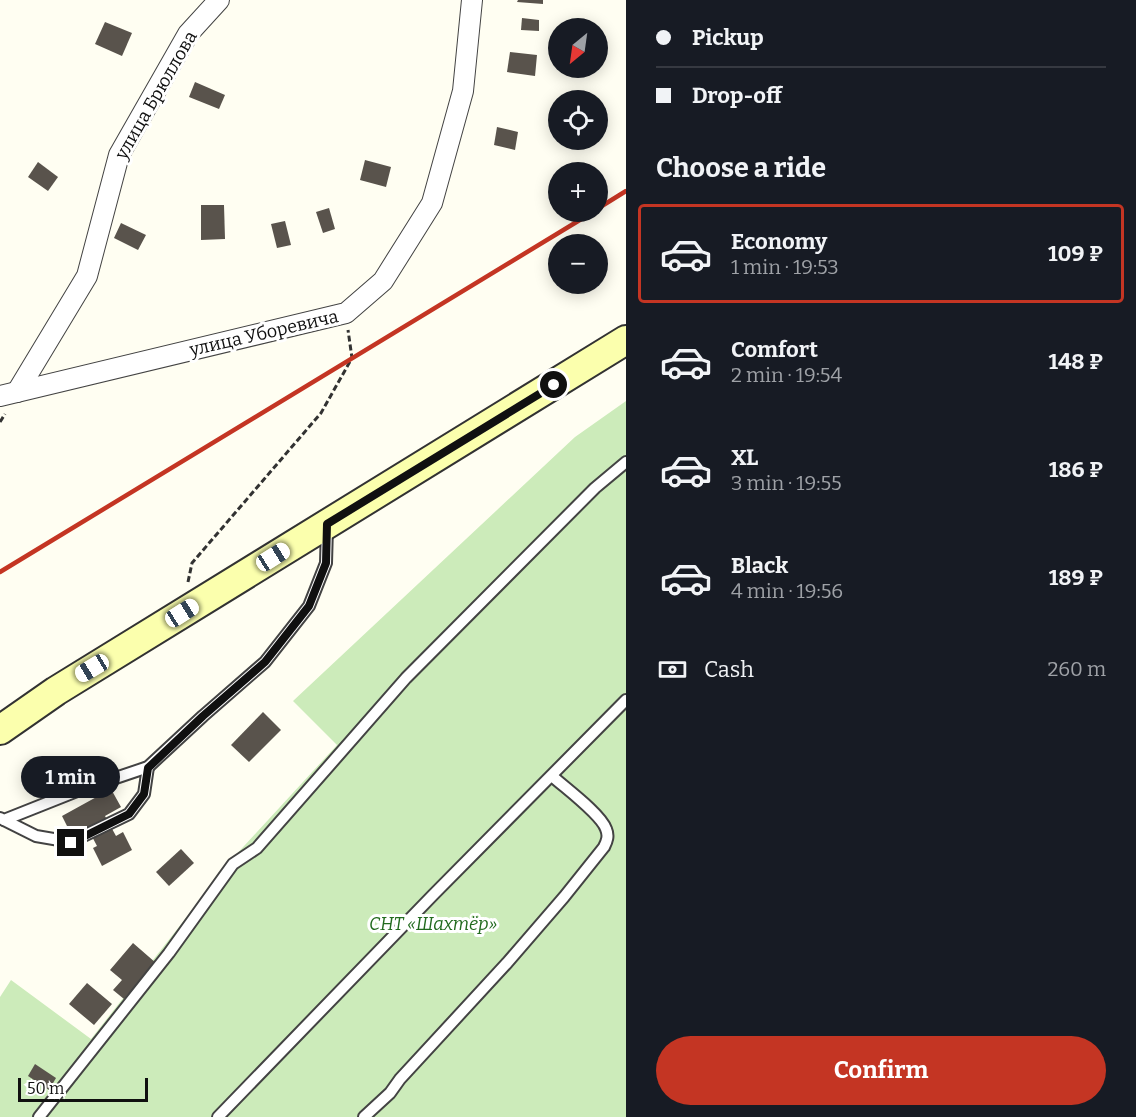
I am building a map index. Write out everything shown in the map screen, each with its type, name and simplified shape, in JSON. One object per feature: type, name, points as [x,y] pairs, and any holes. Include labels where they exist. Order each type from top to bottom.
[{"type":"main road","points":[[0,730],[56,691],[626,340]]},
{"type":"street","name":"улица Брюллова","points":[[9,394],[87,276],[119,155],[188,34],[219,0]]},
{"type":"street","name":"улица Уборевича","points":[[9,394],[346,313],[383,281],[432,203],[463,91],[472,0]]},
{"type":"lane","points":[[39,1117],[168,953],[233,864],[257,848],[406,678],[595,488],[626,462]]},
{"type":"lane","points":[[2,819],[148,768],[265,662],[309,606],[326,563],[327,524]]},
{"type":"lane","points":[[218,1117],[626,700]]},
{"type":"lane","points":[[2,819],[36,836],[71,843],[129,814],[144,794],[148,768]]},
{"type":"lane","points":[[364,1117],[390,1093],[400,1079],[507,963],[604,847],[608,838],[606,828],[596,815],[552,776]]},
{"type":"path","points":[[182,613],[192,563],[321,413],[352,358],[346,313]]},
{"type":"green space","name":"СНТ «Шахтёр»","points":[[626,401],[626,1117],[0,1117],[0,997],[11,980],[91,1039],[233,858],[337,745],[293,701],[575,437]]},
{"type":"building","points":[[518,0],[543,0],[543,4],[517,2]]},
{"type":"building","points":[[522,18],[539,20],[539,31],[521,30]]},
{"type":"building","points":[[105,22],[132,33],[122,56],[95,44]]},
{"type":"building","points":[[510,52],[537,55],[535,76],[507,72]]},
{"type":"building","points":[[195,82],[225,95],[219,109],[189,97]]},
{"type":"building","points":[[497,127],[518,132],[515,150],[494,145]]},
{"type":"building","points":[[365,160],[391,167],[386,187],[360,180]]},
{"type":"building","points":[[38,162],[58,177],[48,191],[28,177]]},
{"type":"building","points":[[201,205],[224,205],[225,239],[201,240]]},
{"type":"building","points":[[329,208],[335,229],[323,233],[316,212]]},
{"type":"building","points":[[285,221],[291,245],[277,248],[271,224]]},
{"type":"building","points":[[121,223],[146,235],[138,250],[114,238]]},
{"type":"building","points":[[263,712],[281,730],[249,762],[231,745]]},
{"type":"building","points":[[111,789],[121,807],[105,816],[116,836],[123,832],[132,850],[102,866],[93,848],[97,846],[87,827],[72,836],[62,816]]},
{"type":"building","points":[[181,849],[194,863],[169,886],[156,872]]},
{"type":"building","points":[[133,943],[156,963],[124,999],[113,990],[122,980],[110,970]]},
{"type":"building","points":[[87,983],[112,1004],[94,1025],[69,1004]]},
{"type":"building","points":[[35,1064],[56,1078],[49,1090],[28,1076]]},
{"type":"railway","points":[[608,202],[626,191]]},
{"type":"railway","points":[[0,572],[577,222]]},
{"type":"route","points":[[71,843],[129,814],[144,794],[148,768],[265,662],[309,606],[326,563],[327,524],[554,385]]}]
